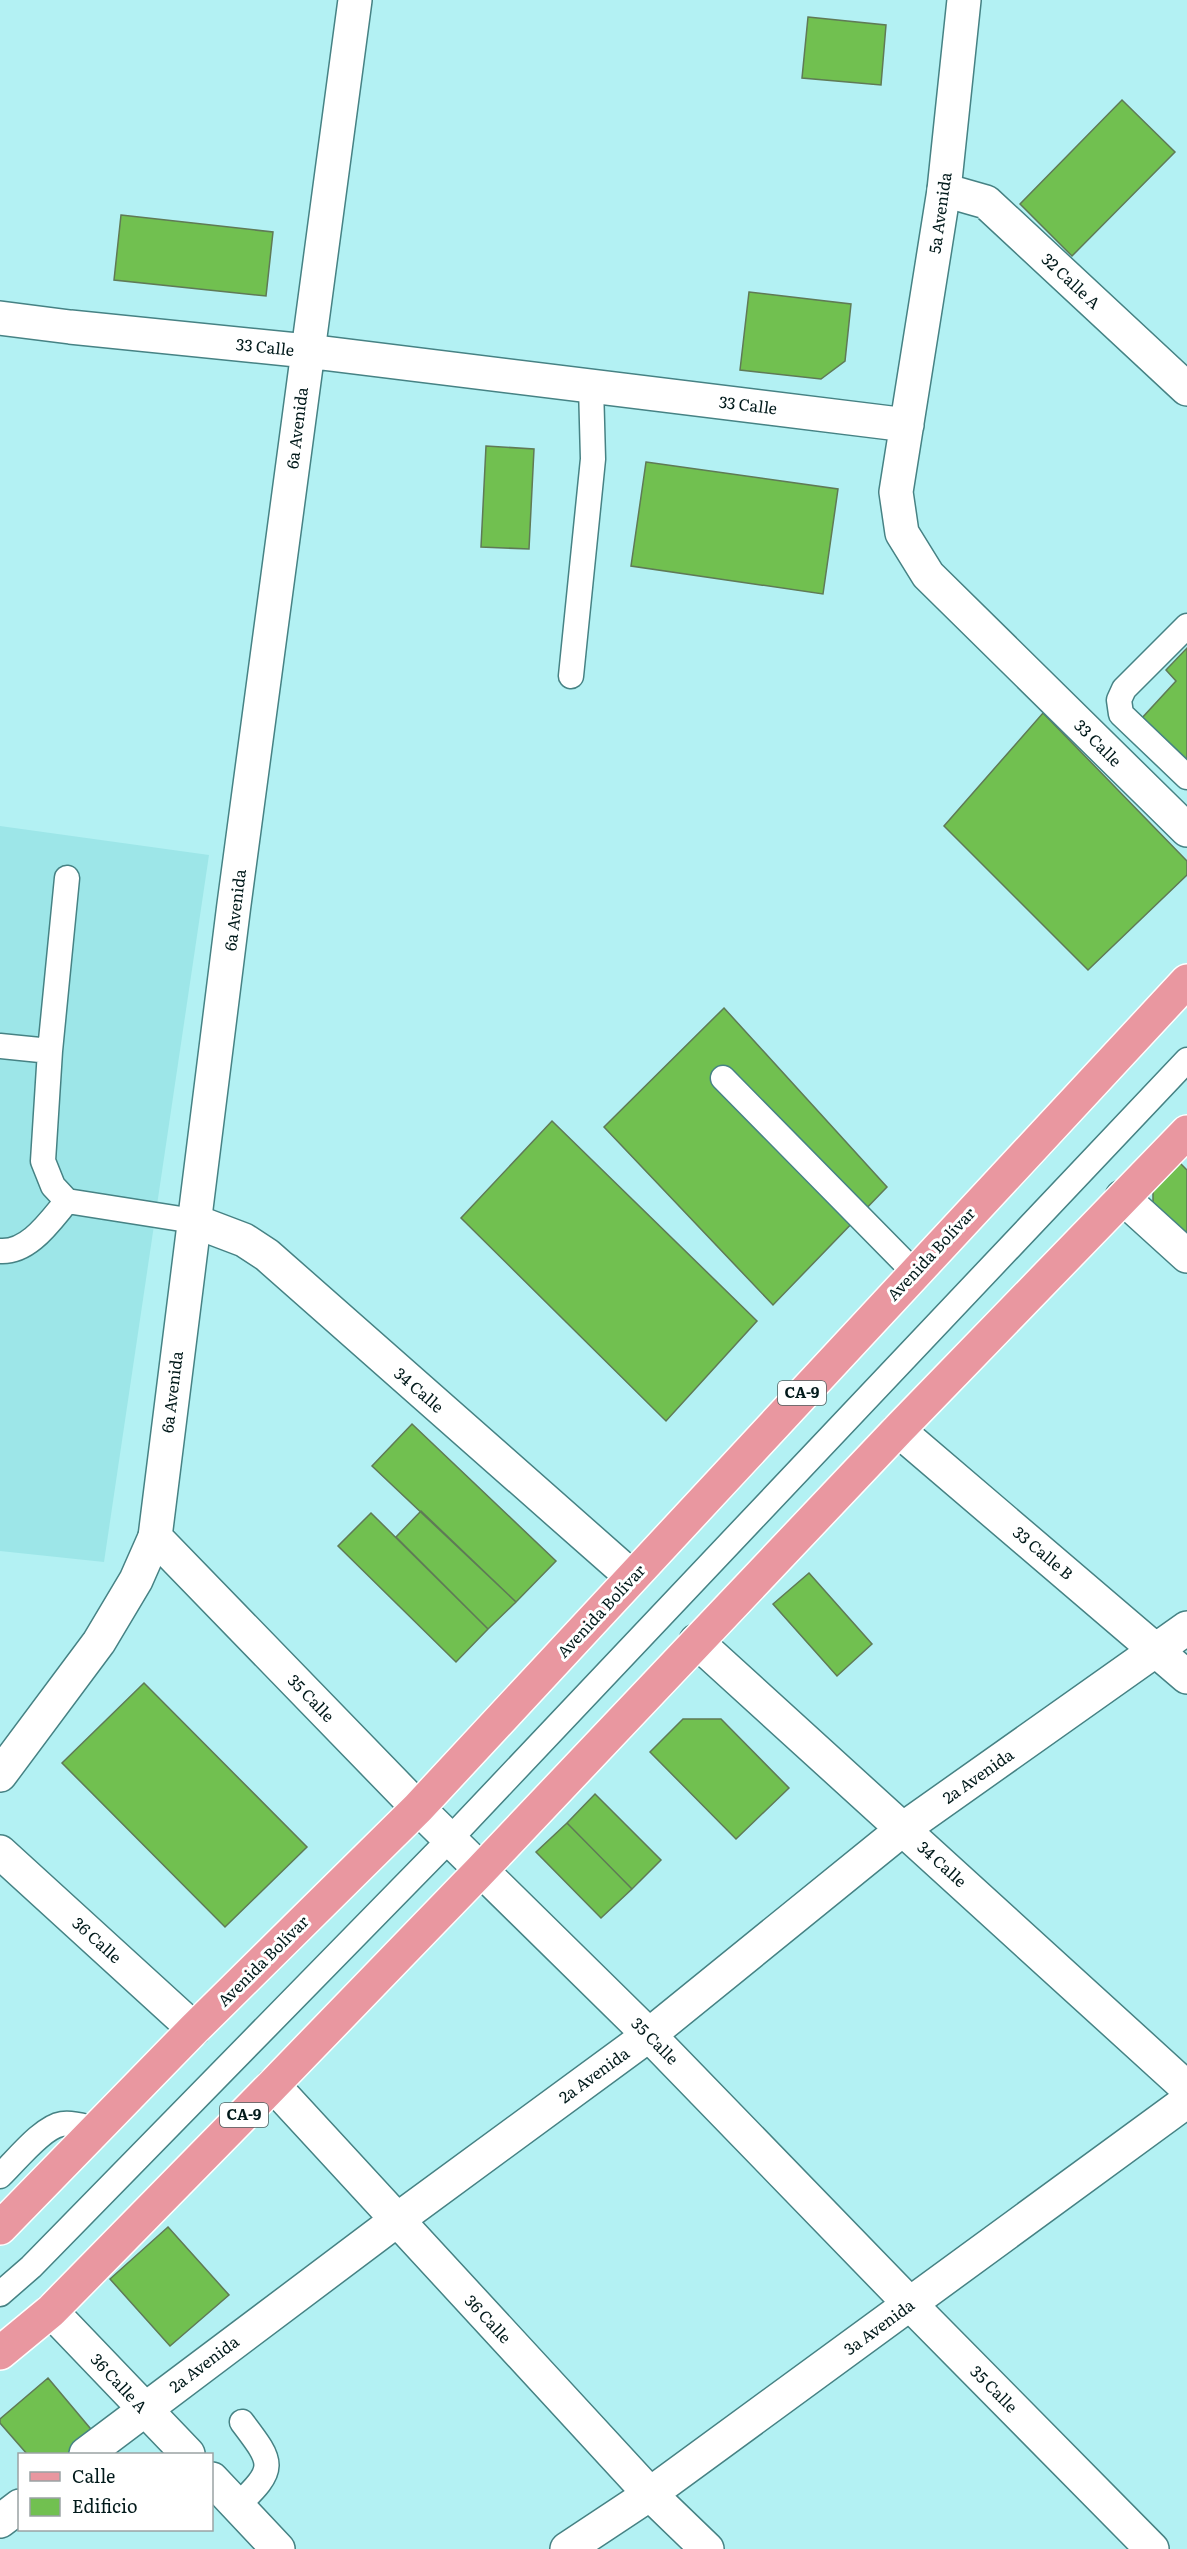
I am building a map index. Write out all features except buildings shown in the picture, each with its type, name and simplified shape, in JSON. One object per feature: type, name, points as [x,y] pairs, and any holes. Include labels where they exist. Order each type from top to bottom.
[{"type":"main road","name":"Avenida Bolívar","points":[[0,2228],[194,2029],[418,1808],[1187,981]]},
{"type":"main road","name":"CA-9","points":[[0,2353],[51,2311],[273,2085],[481,1870],[898,1430],[1187,1132]]},
{"type":"street","name":"6a Avenida","points":[[0,1775],[99,1642],[136,1580],[155,1537],[307,351],[355,0]]},
{"type":"street","name":"5a Avenida","points":[[907,425],[944,190],[964,0]]},
{"type":"street","name":"32 Calle A","points":[[944,190],[986,202],[1187,389]]},
{"type":"street","name":"33 Calle","points":[[0,318],[307,351],[907,425],[896,492],[902,533],[928,575],[1186,828]]},
{"type":"street","points":[[0,341],[70,327]]},
{"type":"street","points":[[1122,1197],[1187,1256]]},
{"type":"street","name":"34 Calle","points":[[194,1221],[244,1240],[267,1255],[632,1577]]},
{"type":"street","name":"33 Calle B","points":[[898,1430],[1187,1677]]},
{"type":"street","name":"35 Calle","points":[[155,1537],[418,1808],[649,2034],[910,2304],[1152,2549]]},
{"type":"street","name":"2a Avenida","points":[[87,2453],[649,2034],[903,1829],[1187,1628]]},
{"type":"street","name":"34 Calle","points":[[696,1641],[1187,2088]]},
{"type":"street","name":"36 Calle","points":[[0,1852],[194,2029]]},
{"type":"street","name":"36 Calle","points":[[273,2085],[650,2494],[707,2549]]},
{"type":"street","name":"3a Avenida","points":[[567,2549],[650,2494],[1187,2101]]},
{"type":"street","name":"36 Calle A","points":[[51,2311],[187,2453]]},
{"type":"street","points":[[213,2481],[278,2549]]},
{"type":"street","points":[[0,2521],[18,2508]]},
{"type":"lane","points":[[571,676],[593,459],[591,386]]},
{"type":"lane","points":[[1187,626],[1124,689],[1119,700],[1121,714],[1187,777]]},
{"type":"lane","points":[[67,878],[50,1052],[43,1161],[53,1186],[67,1202],[194,1221]]},
{"type":"lane","points":[[0,1046],[50,1052]]},
{"type":"lane","points":[[0,2294],[31,2267],[450,1839],[1187,1060]]},
{"type":"lane","points":[[723,1078],[914,1272]]},
{"type":"lane","points":[[0,1251],[9,1251],[27,1243],[67,1202]]},
{"type":"lane","points":[[0,2176],[48,2129],[60,2124],[73,2124],[96,2129]]},
{"type":"lane","points":[[237,2506],[259,2485],[266,2473],[267,2460],[263,2450],[242,2422]]},
{"type":"shaded area","points":[[0,826],[209,855],[104,1562],[0,1551]]}]
